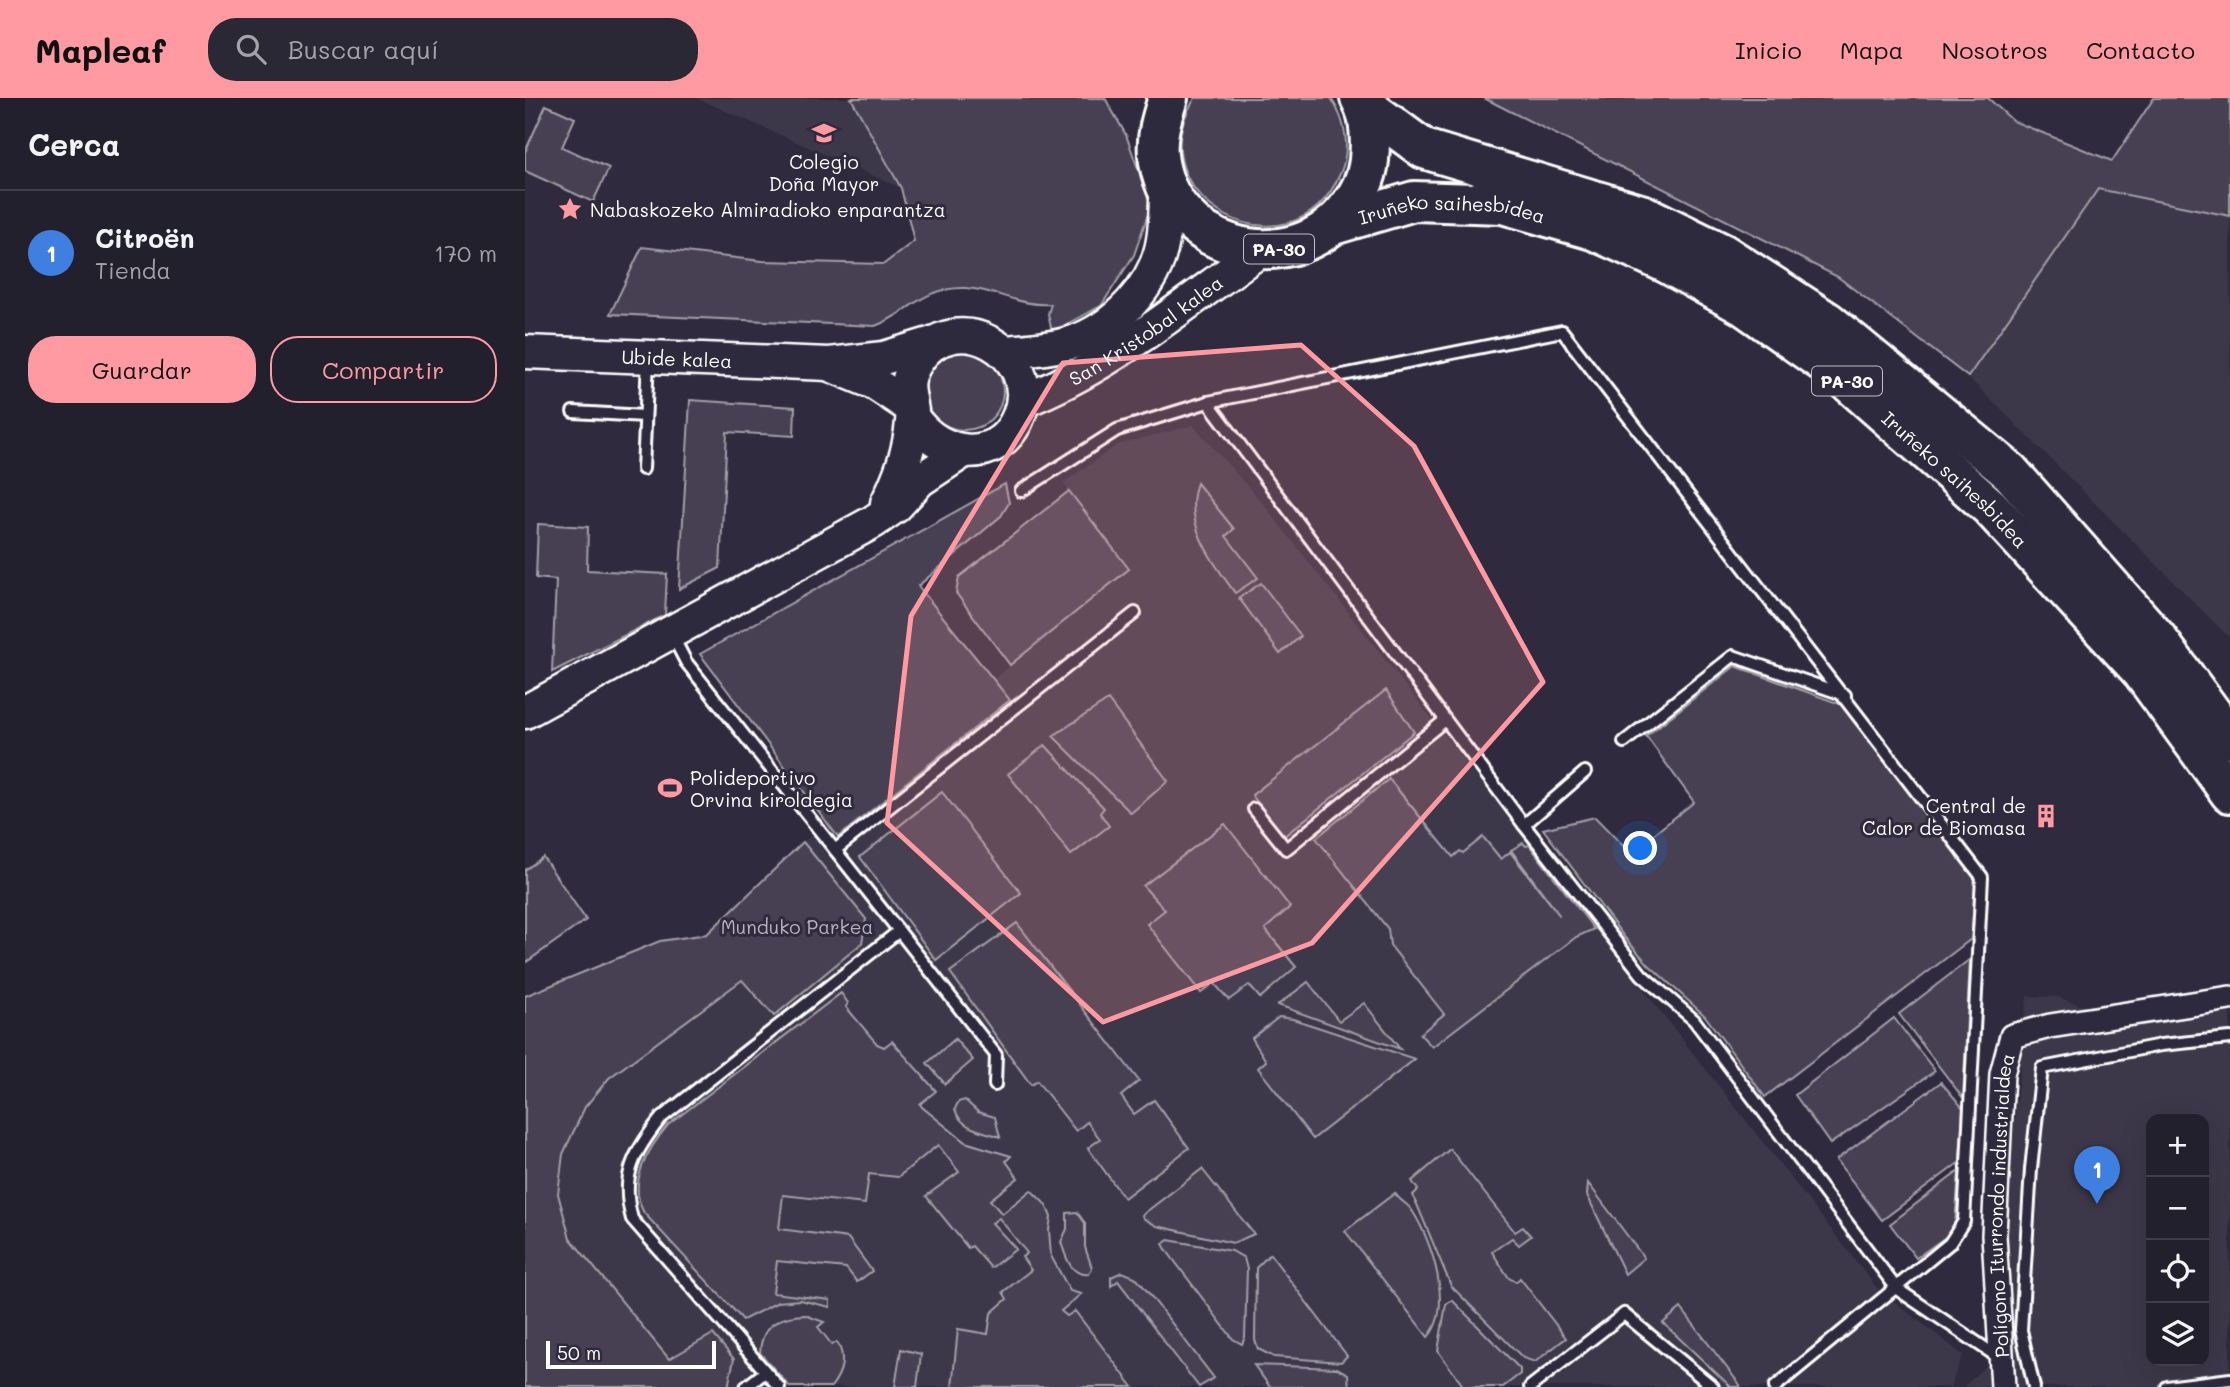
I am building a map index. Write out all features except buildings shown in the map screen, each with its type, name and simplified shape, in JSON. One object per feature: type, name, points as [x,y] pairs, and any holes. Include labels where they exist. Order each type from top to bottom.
[{"type":"highway","name":"PA-30","points":[[1156,107],[1158,156],[1167,187],[1182,212],[1205,232],[1231,245],[1261,250],[1287,248],[1312,240],[1333,225],[1355,201],[1368,170],[1371,137],[1362,102]]},
{"type":"highway","name":"Iruñeko saihesbidea","points":[[1362,102],[1424,149],[1644,215],[1722,253],[1828,322],[2010,472],[2156,637],[2230,738]]},
{"type":"highway","name":"Iruñeko saihesbidea","points":[[1333,225],[1414,201],[1503,204],[1593,230],[1668,264],[1744,306],[1836,371],[1990,507],[2142,672],[2230,793]]},
{"type":"main road","name":"San Kristobal kalea","points":[[1007,352],[1072,343],[1102,327],[1134,302],[1152,271],[1163,242],[1167,187]]},
{"type":"main road","name":"San Kristobal kalea","points":[[1023,401],[1053,389],[1129,345],[1261,250]]},
{"type":"main road","points":[[881,515],[905,465],[911,412],[910,374],[918,359],[944,339],[960,335],[977,336],[993,342],[1007,352],[1023,383],[1023,401],[1009,431],[981,449],[964,451],[934,442],[911,412]]},
{"type":"main road","name":"Ubide kalea","points":[[525,352],[829,364],[884,358],[944,339]]},
{"type":"main road","name":"Ubide kalea","points":[[829,364],[874,383],[911,412]]},
{"type":"main road","points":[[525,712],[881,515],[896,506],[920,480],[964,451]]},
{"type":"street","name":"Polígono Iturrondo industrialdea","points":[[2003,1387],[1994,1235],[2002,1074],[2012,1036],[2050,1026],[2230,998]]},
{"type":"lane","points":[[1020,491],[1117,430],[1208,402],[1334,374],[1562,331],[1845,695],[1982,877],[1964,1221],[1950,1243],[1775,1387]]},
{"type":"lane","points":[[643,469],[648,357]]},
{"type":"lane","points":[[1208,402],[1524,825],[1642,975],[1694,1020],[1897,1289],[2001,1359]]},
{"type":"lane","points":[[573,412],[645,416]]},
{"type":"lane","points":[[835,850],[1135,613]]},
{"type":"lane","points":[[670,631],[686,662],[996,1055],[995,1085]]},
{"type":"lane","points":[[1624,742],[1733,656],[1845,695]]},
{"type":"lane","points":[[1254,808],[1286,849],[1444,721]]},
{"type":"lane","points":[[1524,825],[1585,772]]},
{"type":"lane","points":[[779,1387],[632,1219],[626,1198],[633,1159],[661,1118],[899,932]]},
{"type":"lane","points":[[2034,1387],[2021,1330],[2031,1169],[2042,1068],[2148,1047],[2230,1038]]},
{"type":"lane","points":[[1530,1387],[1624,1314],[1713,1387]]},
{"type":"lane","points":[[746,1387],[765,1372]]},
{"type":"lane","points":[[2167,1387],[2230,1380]]},
{"type":"highlighted area","points":[[1301,345],[1414,446],[1543,682],[1312,943],[1103,1022],[887,823],[911,616],[1063,363]]},
{"type":"shaded area","name":"Colegio Doña Mayor","points":[[696,98],[851,98],[901,188]]},
{"type":"shaded area","points":[[2098,189],[2230,216],[2230,638],[1968,377]]},
{"type":"shaded area","points":[[1193,425],[1265,506],[1877,1288],[1963,1355],[1950,1387],[728,1387],[733,1374],[669,1359],[570,1238],[558,1194],[563,1154],[585,1107],[609,1078],[742,980],[866,919],[803,842],[827,823],[838,837],[1009,700],[993,680],[1129,569],[1063,483],[1117,445]]},
{"type":"shaded area","points":[[2027,996],[2057,997],[2097,1011],[2230,1007],[2230,1387],[1963,1387],[1991,1361]]},
{"type":"green space","points":[[851,98],[1105,98],[1126,135],[1151,205],[1134,255],[1101,306],[1052,332],[1048,314],[1051,304],[1029,303],[965,288],[926,296],[875,326],[610,314],[642,247],[762,261],[884,264],[914,241],[901,188]]},
{"type":"green space","points":[[1195,98],[1331,98],[1345,135],[1345,155],[1340,174],[1317,207],[1288,223],[1256,225],[1225,215],[1200,195],[1183,168],[1181,135]]},
{"type":"green space","points":[[1484,98],[1988,98],[2013,121],[2112,161],[2154,98],[2230,98],[2230,216],[2098,189],[1968,377],[1838,277]]},
{"type":"green space","points":[[546,105],[575,118],[562,147],[609,168],[593,202],[525,171],[525,152]]},
{"type":"green space","points":[[964,352],[979,355],[991,364],[1000,376],[1003,391],[1000,406],[991,418],[979,427],[964,430],[949,427],[937,418],[928,406],[925,391],[928,376],[937,364],[949,355]]},
{"type":"green space","points":[[690,400],[795,407],[794,436],[727,432],[720,568],[679,589]]},
{"type":"green space","points":[[1197,483],[1234,529],[1226,536],[1258,578],[1235,593],[1210,556],[1197,528],[1193,498]]},
{"type":"green space","points":[[1005,484],[1009,503],[1001,516],[918,586],[1010,700],[838,837],[700,654]]},
{"type":"green space","points":[[1069,491],[1129,569],[1010,665],[956,593],[959,577]]},
{"type":"green space","points":[[538,524],[588,527],[587,570],[667,574],[665,615],[552,672],[556,580],[536,578]]},
{"type":"green space","points":[[1261,583],[1301,636],[1280,654],[1239,598]]},
{"type":"green space","points":[[1735,666],[1843,705],[1976,878],[1971,939],[1765,1097],[1705,1016],[1649,965],[1625,938],[1543,829],[1595,817],[1630,853],[1694,802],[1646,736]]},
{"type":"green space","points":[[1386,690],[1414,732],[1283,837],[1252,795]]},
{"type":"green space","points":[[1108,700],[1168,781],[1131,813],[1053,736]]},
{"type":"green space","points":[[1045,745],[1104,808],[1100,813],[1109,826],[1071,855],[1008,774]]},
{"type":"green space","points":[[1389,779],[1453,857],[1460,851],[1463,853],[1483,837],[1501,859],[1510,852],[1560,916],[1511,850],[1523,843],[1529,845],[1594,929],[1576,937],[1432,1047],[1420,1034],[1444,1014],[1390,945],[1388,929],[1316,838]]},
{"type":"green space","points":[[942,792],[1021,893],[936,960],[860,857]]},
{"type":"green space","points":[[1225,824],[1290,907],[1265,929],[1296,967],[1260,998],[1249,985],[1229,1000],[1214,983],[1201,993],[1147,924],[1165,910],[1143,886]]},
{"type":"green space","name":"Munduko Parkea","points":[[803,842],[866,919],[862,943],[774,1016],[742,980],[609,1078],[585,1107],[563,1154],[558,1194],[570,1238],[669,1359],[713,1334],[734,1359],[728,1387],[525,1387],[525,996],[660,941],[707,934]]},
{"type":"green space","points":[[543,857],[586,920],[525,963],[525,870]]},
{"type":"green space","points":[[1017,923],[1139,1081],[1121,1096],[1134,1114],[1154,1100],[1189,1148],[1124,1198],[1088,1148],[1100,1139],[1087,1122],[1076,1131],[1037,1081],[1031,1085],[950,972]]},
{"type":"green space","points":[[1970,959],[1963,1098],[1899,1014]]},
{"type":"green space","points":[[1308,982],[1339,1021],[1364,1003],[1400,1049],[1278,1005]]},
{"type":"green space","points":[[841,993],[848,1003],[846,1007],[877,1044],[884,1047],[892,1041],[936,1091],[920,1104],[922,1107],[965,1142],[1011,1156],[1006,1161],[1018,1178],[990,1200],[1002,1214],[1031,1190],[1046,1205],[1051,1217],[1051,1256],[1070,1291],[1081,1294],[1061,1311],[1067,1316],[1075,1311],[1133,1387],[952,1387],[958,1329],[988,1334],[991,1313],[1007,1299],[1003,1292],[1031,1270],[1022,1257],[1027,1253],[999,1218],[992,1223],[1016,1249],[991,1268],[972,1246],[968,1248],[926,1196],[959,1172],[938,1145],[898,1177],[869,1174],[865,1204],[783,1195],[779,1229],[848,1238],[872,1271],[857,1282],[846,1268],[777,1261],[773,1293],[830,1300],[830,1307],[800,1300],[778,1302],[743,1320],[644,1213],[638,1190],[642,1166],[668,1125]]},
{"type":"green space","points":[[1279,1017],[1293,1019],[1415,1059],[1313,1139],[1258,1068],[1266,1061],[1252,1038]]},
{"type":"green space","points":[[1894,1018],[1935,1071],[1830,1144],[1795,1095]]},
{"type":"green space","points":[[955,1039],[973,1060],[945,1084],[927,1063]]},
{"type":"green space","points":[[1941,1082],[1963,1108],[1960,1162],[1882,1220],[1836,1160]]},
{"type":"green space","points":[[965,1100],[978,1112],[995,1117],[1000,1137],[963,1122],[955,1109],[958,1102]]},
{"type":"green space","points":[[1450,1149],[1515,1232],[1523,1227],[1531,1236],[1519,1245],[1512,1238],[1492,1252],[1509,1278],[1516,1282],[1520,1278],[1566,1338],[1535,1362],[1523,1358],[1451,1286],[1413,1195],[1418,1190],[1412,1181]]},
{"type":"green space","points":[[1202,1169],[1254,1234],[1233,1243],[1157,1226],[1143,1218],[1142,1215]]},
{"type":"green space","points":[[1959,1171],[1955,1225],[1951,1233],[1916,1258],[1890,1224]]},
{"type":"green space","points":[[1588,1183],[1644,1258],[1625,1274],[1587,1195]]},
{"type":"green space","points":[[1395,1193],[1411,1209],[1420,1225],[1437,1274],[1439,1309],[1436,1324],[1428,1337],[1345,1231]]},
{"type":"green space","points":[[1077,1212],[1085,1223],[1085,1247],[1092,1268],[1089,1274],[1073,1269],[1061,1242],[1067,1229],[1067,1213]]},
{"type":"green space","points":[[1168,1240],[1232,1251],[1244,1258],[1247,1269],[1245,1337],[1242,1344],[1233,1339],[1167,1251],[1163,1244]]},
{"type":"green space","points":[[1270,1254],[1347,1356],[1341,1362],[1274,1357],[1258,1349],[1255,1340],[1256,1268]]},
{"type":"green space","points":[[1122,1272],[1135,1277],[1143,1286],[1214,1378],[1199,1387],[1118,1281],[1111,1286],[1111,1277]]},
{"type":"green space","points":[[1452,1300],[1520,1369],[1520,1374],[1503,1387],[1464,1387],[1438,1351],[1446,1304]]},
{"type":"green space","points":[[1681,1308],[1740,1387],[1731,1387],[1663,1323]]},
{"type":"green space","points":[[805,1315],[824,1322],[818,1327],[832,1345],[837,1342],[840,1348],[841,1365],[831,1387],[790,1387],[760,1353],[764,1335],[773,1324],[787,1317]]},
{"type":"green space","points":[[901,1349],[921,1354],[917,1387],[895,1387]]},
{"type":"green space","points":[[1254,1365],[1337,1368],[1348,1374],[1349,1387],[1270,1387]]},
{"type":"place","name":"Colegio Doña Mayor","points":[[824,133]]},
{"type":"place","name":"Nabaskozeko Almiradioko enparantza","points":[[570,209]]},
{"type":"place","name":"Polideportivo Orvina kiroldegia","points":[[670,788]]},
{"type":"place","name":"Central de Calor de Biomasa","points":[[2046,816]]},
{"type":"place","name":"Citroën","points":[[2097,1204]]}]
